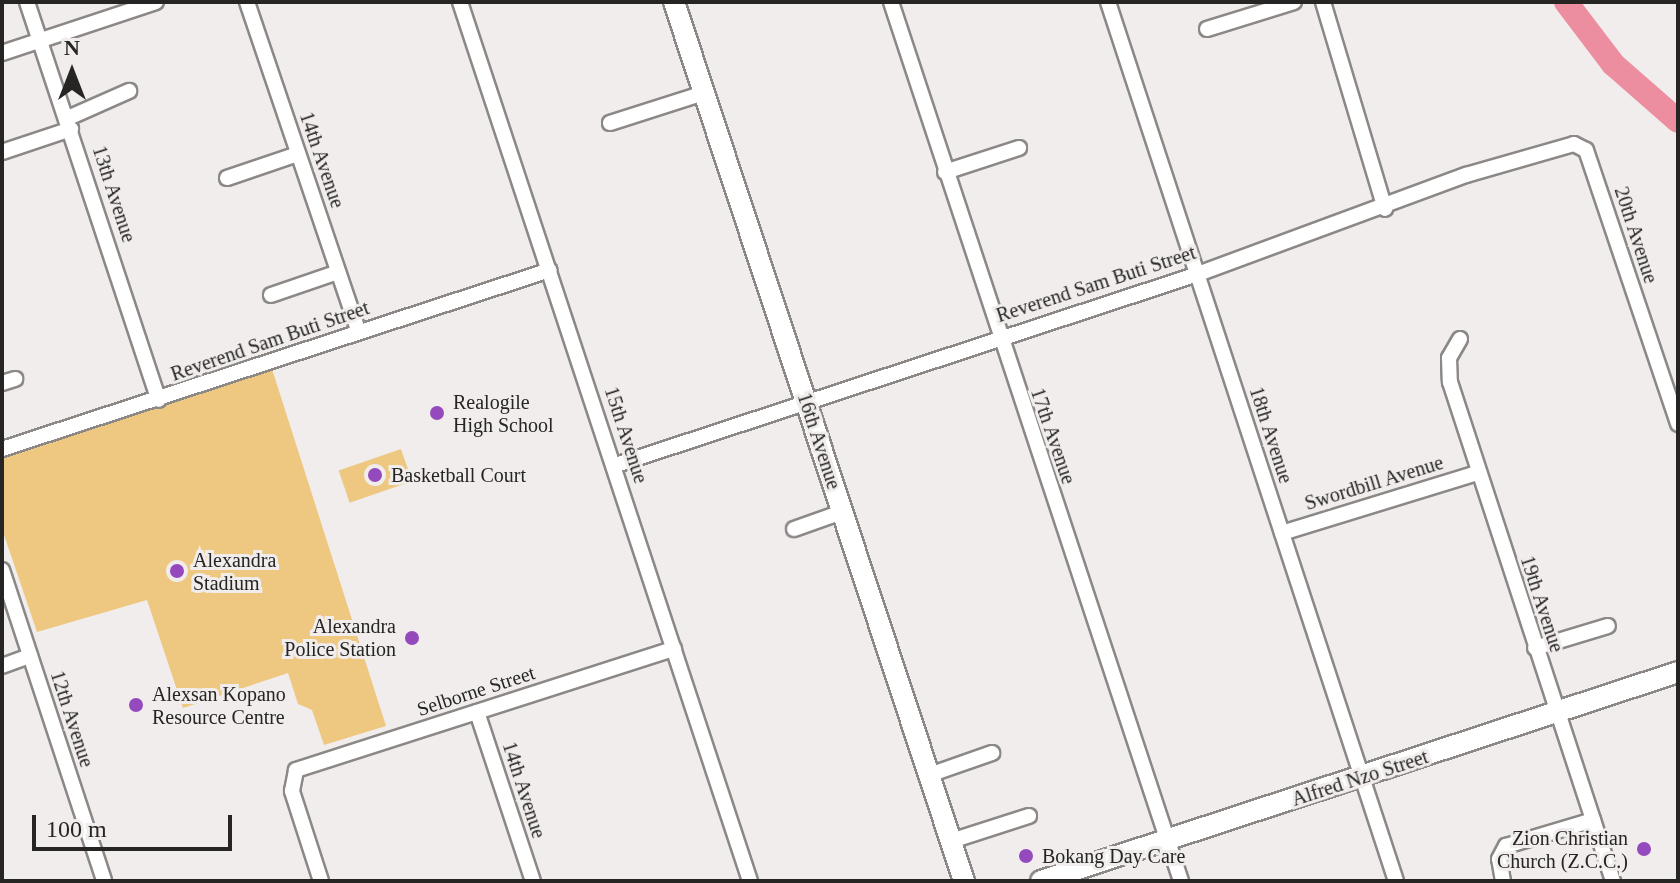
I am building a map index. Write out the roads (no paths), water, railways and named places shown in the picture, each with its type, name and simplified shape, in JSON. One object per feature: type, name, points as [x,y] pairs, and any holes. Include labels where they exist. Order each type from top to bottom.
[{"type":"street","name":"13th Avenue","points":[[27,2],[70,124],[159,400]]},
{"type":"street","points":[[2,53],[156,2]]},
{"type":"street","name":"14th Avenue","points":[[247,2],[359,332]]},
{"type":"street","name":"15th Avenue","points":[[460,2],[616,465],[750,881]]},
{"type":"street","name":"16th Avenue","points":[[674,2],[964,881]]},
{"type":"street","name":"17th Avenue","points":[[891,2],[998,336],[1181,881]]},
{"type":"street","name":"18th Avenue","points":[[1108,2],[1396,881]]},
{"type":"street","points":[[1207,29],[1294,2]]},
{"type":"street","points":[[1323,2],[1385,209]]},
{"type":"street","points":[[2,152],[70,124],[129,91]]},
{"type":"street","points":[[610,123],[704,93]]},
{"type":"street","name":"Reverend Sam Buti Street","points":[[616,465],[805,399],[1198,274],[1525,157],[1574,144],[1586,150]]},
{"type":"street","points":[[945,172],[1019,148]]},
{"type":"street","name":"20th Avenue","points":[[1586,150],[1678,424]]},
{"type":"street","points":[[227,178],[298,154]]},
{"type":"street","name":"Reverend Sam Buti Street","points":[[2,449],[550,270]]},
{"type":"street","points":[[271,295],[338,272]]},
{"type":"street","name":"19th Avenue","points":[[1460,339],[1449,358],[1448,375],[1477,473],[1613,881]]},
{"type":"street","name":"Swordbill Avenue","points":[[1282,533],[1477,473]]},
{"type":"street","points":[[794,529],[842,512]]},
{"type":"street","name":"12th Avenue","points":[[2,570],[104,881]]},
{"type":"street","points":[[1535,648],[1608,626]]},
{"type":"street","name":"Selborne Street","points":[[321,881],[291,776],[301,767],[674,649]]},
{"type":"street","points":[[2,666],[30,656]]},
{"type":"street","name":"Alfred Nzo Street","points":[[1041,881],[1678,672]]},
{"type":"street","name":"14th Avenue","points":[[477,712],[533,881]]},
{"type":"street","points":[[929,775],[992,753]]},
{"type":"street","points":[[951,841],[1029,816]]},
{"type":"street","points":[[1503,881],[1499,859],[1506,846],[1593,820]]},
{"type":"waterway","points":[[1566,2],[1613,64],[1678,121]]},
{"type":"place","name":"Realogile High School","points":[[437,413]]},
{"type":"place","name":"Basketball Court","points":[[375,475]]},
{"type":"place","name":"Alexandra Stadium","points":[[177,571]]},
{"type":"place","name":"Alexandra Police Station","points":[[412,638]]},
{"type":"place","name":"Alexsan Kopano Resource Centre","points":[[136,705]]},
{"type":"place","name":"Zion Christian Church (Z.C.C.)","points":[[1644,849]]},
{"type":"place","name":"Bokang Day Care","points":[[1026,856]]}]
